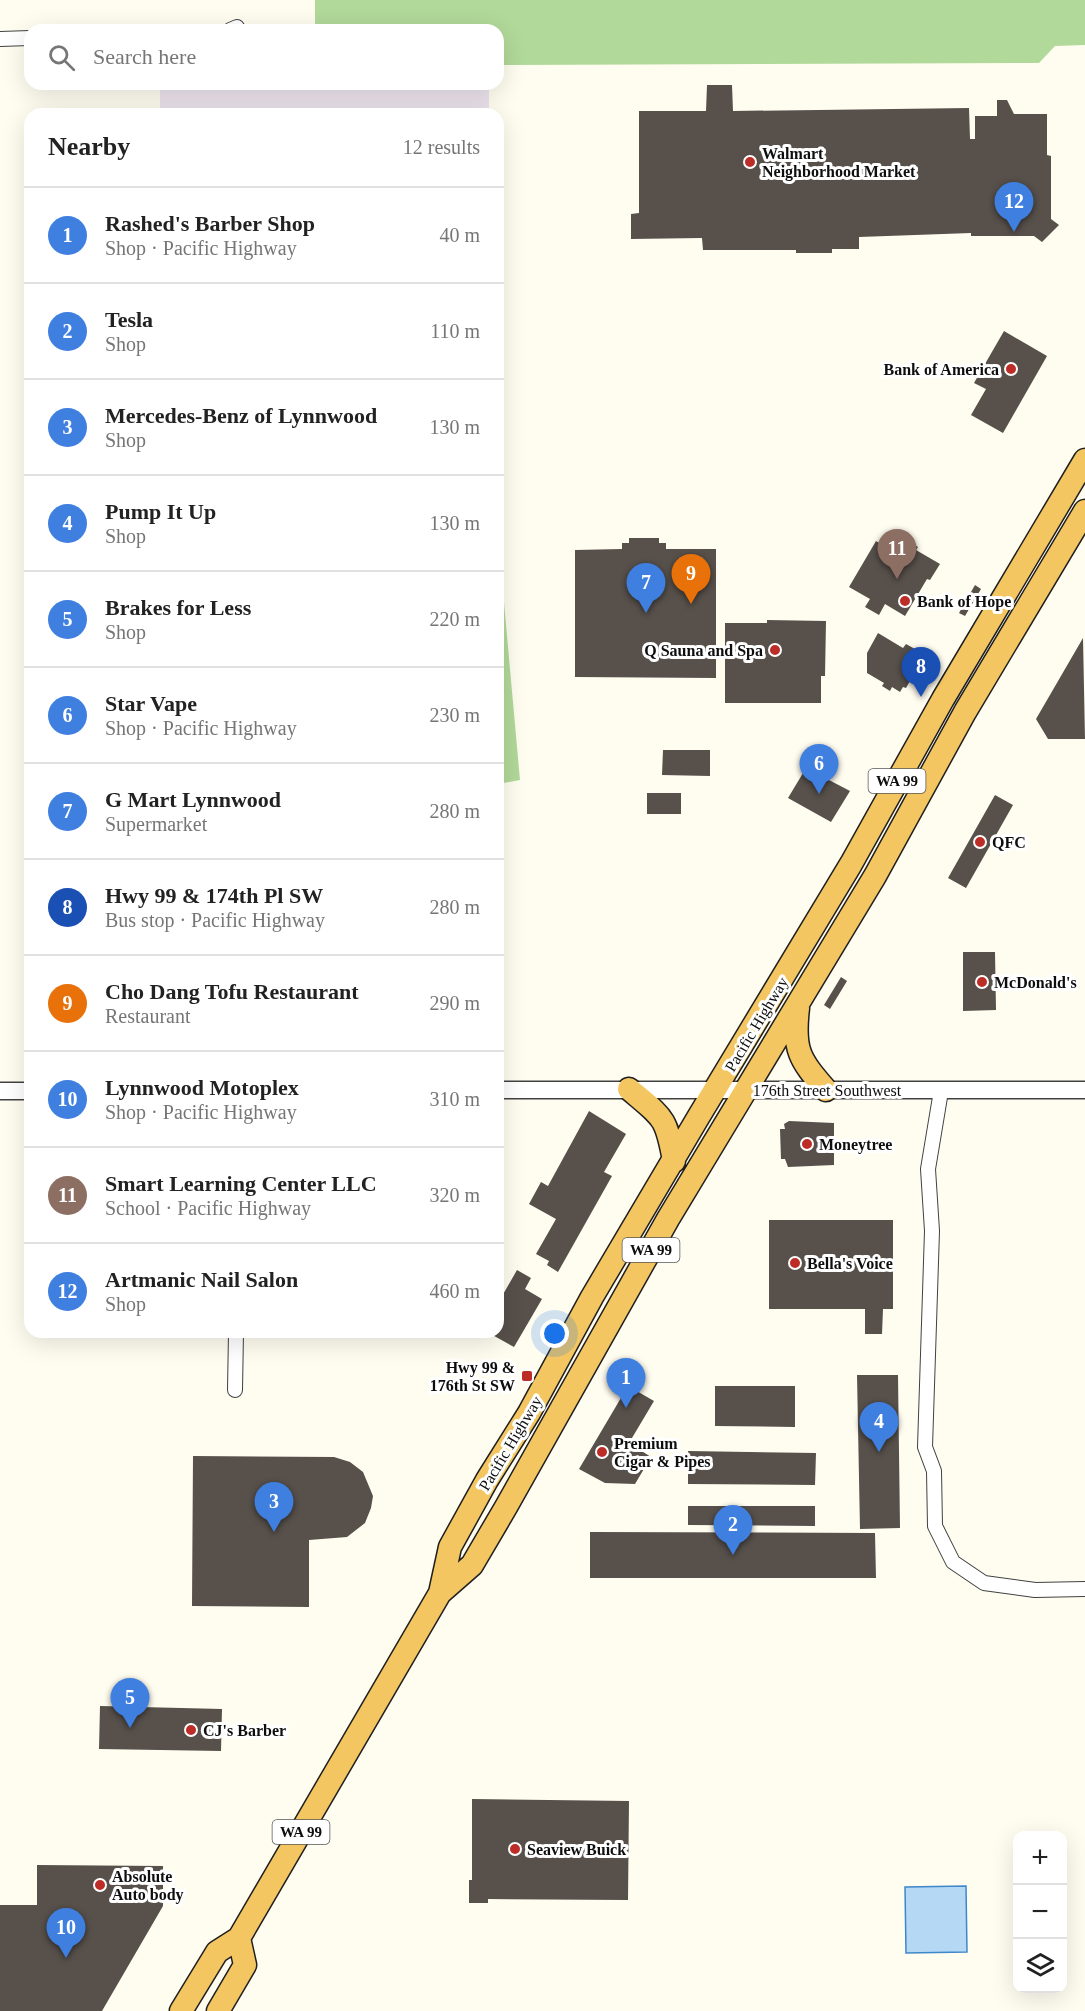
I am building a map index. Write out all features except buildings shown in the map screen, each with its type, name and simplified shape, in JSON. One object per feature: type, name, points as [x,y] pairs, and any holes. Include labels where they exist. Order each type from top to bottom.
[{"type":"highway","name":"Pacific Highway","points":[[440,1593],[450,1547],[529,1413],[592,1297],[851,864],[943,699],[1085,460]]},
{"type":"highway","name":"Pacific Highway","points":[[182,2011],[217,1952],[239,1938],[440,1593],[472,1564],[668,1219],[875,876],[965,712],[1085,511]]},
{"type":"highway","points":[[798,1002],[795,1035],[797,1049],[804,1064],[826,1090]]},
{"type":"highway","points":[[628,1089],[663,1119],[668,1130],[674,1161]]},
{"type":"highway","points":[[495,1525],[494,1500],[524,1444],[529,1413]]},
{"type":"highway","points":[[218,2011],[245,1965],[239,1938]]},
{"type":"street","points":[[0,39],[24,38]]},
{"type":"street","name":"176th Street Southwest","points":[[504,1090],[1085,1090]]},
{"type":"street","points":[[0,1091],[24,1091]]},
{"type":"street","points":[[941,1091],[928,1169],[932,1231],[925,1447],[934,1471],[935,1526],[953,1562],[984,1583],[1035,1590],[1085,1589]]},
{"type":"street","points":[[235,1390],[236,1338]]},
{"type":"shaded area","points":[[160,90],[489,90],[489,108],[160,108]]},
{"type":"green space","points":[[315,0],[1085,0],[1085,45],[1055,46],[1039,63],[504,65],[504,24],[315,24]]},
{"type":"green space","points":[[504,603],[520,780],[504,783]]},
{"type":"water","points":[[966,1886],[967,1952],[906,1953],[905,1887]]},
{"type":"place","name":"Walmart Neighborhood Market","points":[[750,162]]},
{"type":"place","name":"Artmanic Nail Salon","points":[[1014,232]]},
{"type":"place","name":"Bank of America","points":[[1011,369]]},
{"type":"place","name":"Smart Learning Center LLC","points":[[897,579]]},
{"type":"place","name":"Bank of Hope","points":[[905,601]]},
{"type":"place","name":"Cho Dang Tofu Restaurant","points":[[691,604]]},
{"type":"place","name":"G Mart Lynnwood","points":[[646,613]]},
{"type":"place","name":"Q Sauna and Spa","points":[[775,650]]},
{"type":"place","name":"Hwy 99 & 174th Pl SW","points":[[921,697]]},
{"type":"place","name":"Star Vape","points":[[819,794]]},
{"type":"place","name":"QFC","points":[[980,842]]},
{"type":"place","name":"McDonald's","points":[[982,982]]},
{"type":"place","name":"Moneytree","points":[[807,1144]]},
{"type":"place","name":"Bella's Voice","points":[[795,1263]]},
{"type":"place","name":"Hwy 99 & 176th St SW","points":[[527,1376]]},
{"type":"place","name":"Rashed's Barber Shop","points":[[626,1408]]},
{"type":"place","name":"Premium Cigar & Pipes","points":[[602,1452]]},
{"type":"place","name":"Pump It Up","points":[[879,1452]]},
{"type":"place","name":"Mercedes-Benz of Lynnwood","points":[[274,1532]]},
{"type":"place","name":"Tesla","points":[[733,1555]]},
{"type":"place","name":"Brakes for Less","points":[[130,1728]]},
{"type":"place","name":"CJ's Barber","points":[[191,1730]]},
{"type":"place","name":"Seaview Buick","points":[[515,1849]]},
{"type":"place","name":"Absolute Auto body","points":[[100,1885]]},
{"type":"place","name":"Lynnwood Motoplex","points":[[66,1958]]}]
